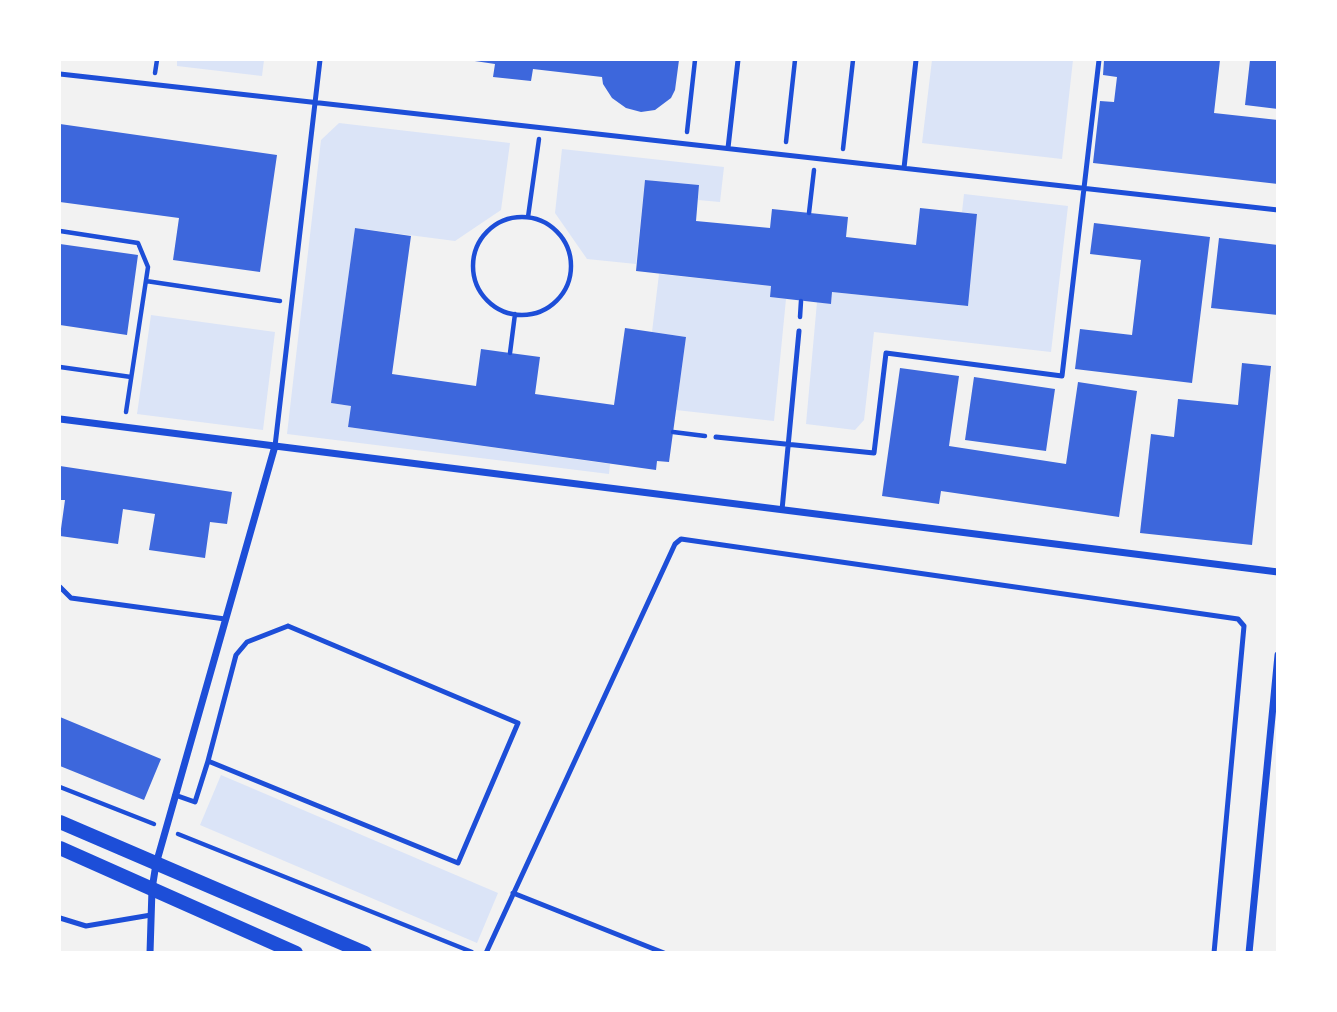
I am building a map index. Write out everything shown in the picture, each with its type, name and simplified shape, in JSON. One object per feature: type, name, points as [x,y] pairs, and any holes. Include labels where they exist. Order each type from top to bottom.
[{"type":"main road","points":[[60,822],[365,953]]},
{"type":"main road","points":[[60,848],[296,953]]},
{"type":"street","points":[[60,419],[1278,572]]},
{"type":"street","points":[[150,953],[152,889],[156,864],[275,446]]},
{"type":"street","points":[[1249,953],[1278,655]]},
{"type":"street","points":[[1267,754],[1278,755]]},
{"type":"lane","points":[[275,446],[320,60]]},
{"type":"lane","points":[[728,148],[738,60]]},
{"type":"lane","points":[[904,168],[916,60]]},
{"type":"lane","points":[[716,437],[873,453],[886,353],[1062,376],[1099,60]]},
{"type":"lane","points":[[60,74],[1278,210]]},
{"type":"lane","points":[[782,510],[799,331]]},
{"type":"lane","points":[[486,953],[675,544],[681,539],[1238,619],[1244,626],[1214,953]]},
{"type":"lane","points":[[60,587],[71,598],[225,619]]},
{"type":"lane","points":[[175,795],[195,802],[236,655],[247,642],[288,626],[518,723],[458,863],[208,761]]},
{"type":"lane","points":[[513,892],[664,953]]},
{"type":"lane","points":[[60,918],[86,926],[151,915]]},
{"type":"path","points":[[686,144],[695,60]]},
{"type":"path","points":[[785,155],[795,60]]},
{"type":"path","points":[[841,161],[853,60]]},
{"type":"path","points":[[528,217],[541,128]]},
{"type":"path","points":[[809,213],[816,158]]},
{"type":"path","points":[[514,217],[528,217],[546,223],[559,234],[567,248],[571,265],[568,282],[560,296],[547,307],[532,314],[515,314],[487,301],[473,274],[473,258],[478,243],[487,231],[514,217]]},
{"type":"path","points":[[60,231],[138,243],[148,268],[124,427]]},
{"type":"path","points":[[146,281],[292,303]]},
{"type":"path","points":[[510,353],[515,314]]},
{"type":"path","points":[[60,367],[132,377]]},
{"type":"path","points":[[673,432],[716,437]]},
{"type":"path","points":[[60,787],[473,953]]},
{"type":"shaded area","points":[[177,60],[264,60],[262,76],[177,66]]},
{"type":"shaded area","points":[[932,60],[1073,60],[1062,159],[922,143]]},
{"type":"shaded area","points":[[339,123],[510,143],[501,210],[455,241],[355,228],[331,403],[351,406],[348,427],[610,464],[609,474],[287,434],[321,140]]},
{"type":"shaded area","points":[[562,149],[724,167],[720,202],[698,200],[699,185],[645,180],[636,264],[587,259],[555,213]]},
{"type":"shaded area","points":[[964,194],[1068,206],[1051,352],[874,332],[864,420],[855,430],[806,424],[817,302],[831,304],[832,292],[967,306],[977,214],[962,212]]},
{"type":"shaded area","points":[[659,274],[771,286],[770,297],[786,299],[774,421],[676,410],[686,337],[652,332]]},
{"type":"shaded area","points":[[151,315],[275,332],[263,430],[137,414]]},
{"type":"shaded area","points":[[221,775],[498,893],[477,943],[200,825]]},
{"type":"building","points":[[468,60],[679,60],[675,90],[671,98],[655,110],[641,112],[626,108],[612,98],[603,84],[602,77],[533,69],[531,81],[493,77],[495,64]]},
{"type":"building","points":[[1104,60],[1220,60],[1214,113],[1278,120],[1278,184],[1093,163],[1100,101],[1114,102],[1117,77],[1103,75]]},
{"type":"building","points":[[1250,60],[1278,60],[1278,109],[1245,105]]},
{"type":"building","points":[[60,124],[277,155],[260,272],[173,260],[179,218],[60,202]]},
{"type":"building","points":[[645,180],[699,185],[696,221],[770,228],[772,209],[848,217],[846,237],[916,245],[920,208],[977,214],[968,306],[832,292],[831,304],[770,297],[771,286],[636,271]]},
{"type":"building","points":[[1094,223],[1210,237],[1192,383],[1075,369],[1080,329],[1132,335],[1141,260],[1090,254]]},
{"type":"building","points":[[355,228],[411,236],[392,374],[476,386],[481,349],[540,357],[535,394],[614,405],[625,328],[686,337],[669,462],[657,461],[656,470],[348,427],[351,406],[331,403]]},
{"type":"building","points":[[1219,238],[1278,245],[1278,315],[1211,308]]},
{"type":"building","points":[[60,244],[138,255],[127,335],[60,325]]},
{"type":"building","points":[[1242,363],[1271,366],[1252,545],[1140,533],[1151,434],[1174,437],[1178,399],[1238,405]]},
{"type":"building","points":[[900,368],[959,376],[949,446],[1066,464],[1078,382],[1137,391],[1119,517],[941,491],[939,504],[882,496]]},
{"type":"building","points":[[974,377],[1055,389],[1046,451],[965,440]]},
{"type":"building","points":[[60,466],[232,492],[227,524],[210,522],[205,558],[149,550],[155,514],[123,509],[118,544],[60,536],[65,500],[60,500]]},
{"type":"building","points":[[60,717],[161,759],[144,800],[60,766]]}]
